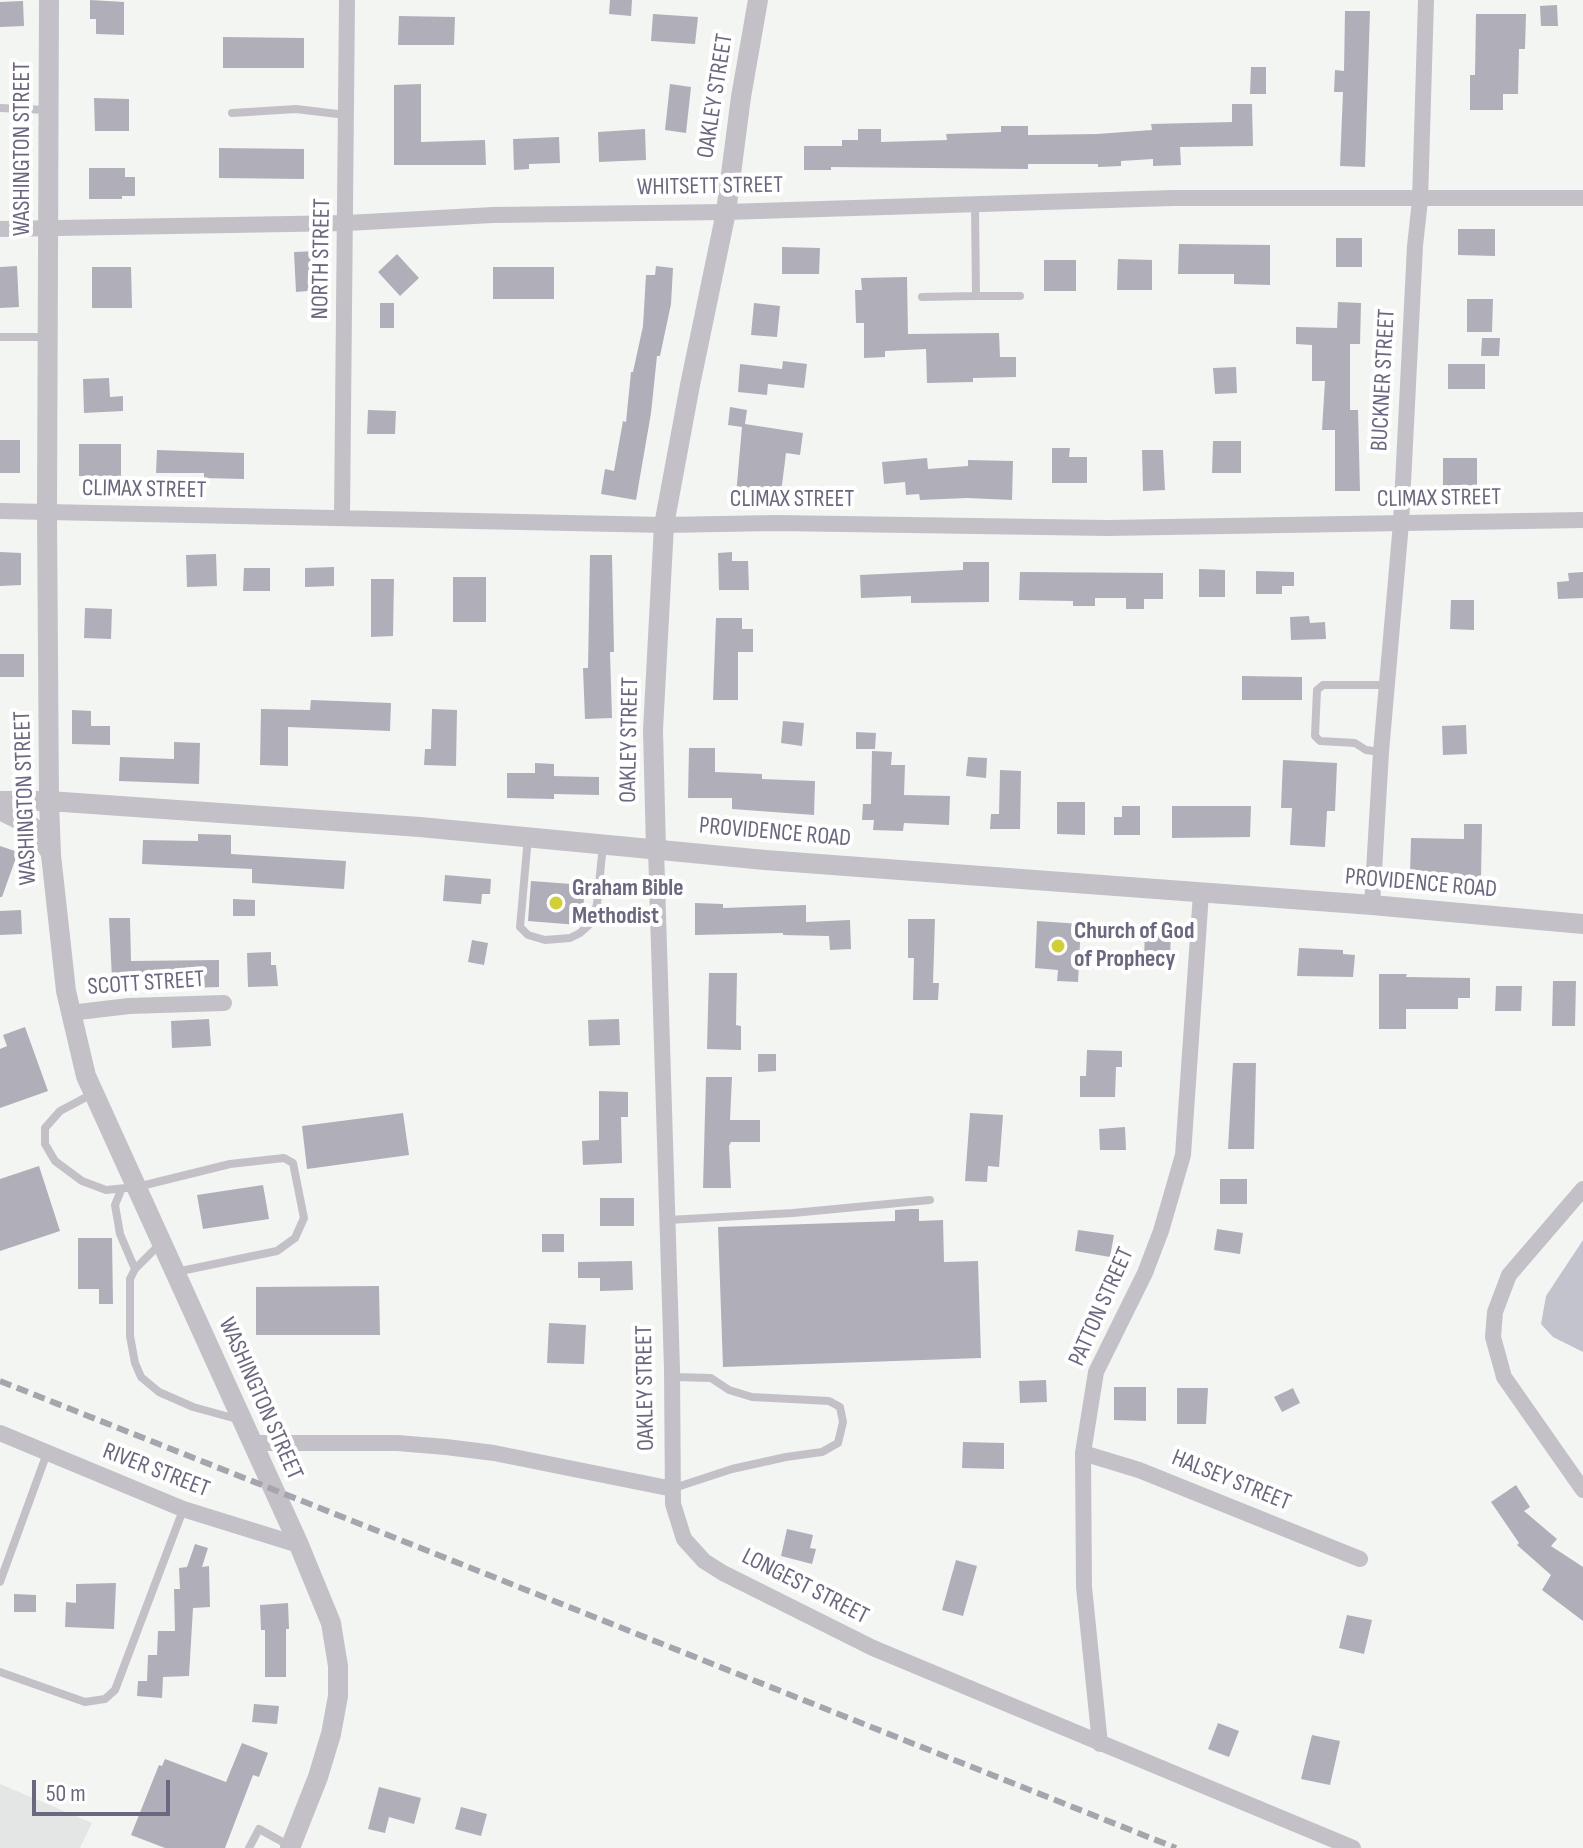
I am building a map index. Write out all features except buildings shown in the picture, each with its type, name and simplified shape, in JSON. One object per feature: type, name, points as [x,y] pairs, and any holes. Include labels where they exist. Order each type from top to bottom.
[{"type":"street","name":"WASHINGTON STREET","points":[[49,0],[49,801],[51,855],[70,1013],[86,1076],[129,1188],[162,1242],[331,1623],[338,1666],[338,1696],[318,1777],[291,1847]]},
{"type":"street","name":"NORTH STREET","points":[[342,518],[347,0]]},
{"type":"street","name":"OAKLEY STREET","points":[[673,1489],[673,1377],[653,730],[664,525],[726,212],[758,0]]},
{"type":"street","name":"BUCKNER STREET","points":[[1372,905],[1386,685],[1401,523],[1420,200],[1426,0]]},
{"type":"street","name":"WHITSETT STREET","points":[[0,229],[347,223],[493,215],[726,212],[1173,198],[1583,198]]},
{"type":"street","name":"CLIMAX STREET","points":[[0,511],[664,525],[776,523],[1108,528],[1583,520]]},
{"type":"street","name":"PROVIDENCE ROAD","points":[[0,801],[49,801],[528,837],[765,860],[1372,905],[1583,924]]},
{"type":"street","points":[[0,810],[39,832],[51,855]]},
{"type":"street","name":"PATTON STREET","points":[[1100,1744],[1084,1587],[1083,1453],[1096,1372],[1145,1273],[1183,1155],[1201,893]]},
{"type":"street","name":"SCOTT STREET","points":[[70,1013],[129,1006],[224,1003]]},
{"type":"street","points":[[1583,1189],[1509,1275],[1495,1312],[1493,1337],[1504,1377],[1583,1490]]},
{"type":"street","name":"RIVER STREET","points":[[0,1433],[183,1509],[299,1545]]},
{"type":"street","points":[[253,1443],[397,1443],[446,1447],[494,1453],[673,1489]]},
{"type":"street","name":"HALSEY STREET","points":[[1083,1453],[1139,1470],[1360,1559]]},
{"type":"street","name":"LONGEST STREET","points":[[673,1489],[678,1526],[684,1539],[704,1561],[873,1648],[1353,1848]]},
{"type":"lane","points":[[0,108],[48,110]]},
{"type":"lane","points":[[232,113],[296,109],[347,115]]},
{"type":"lane","points":[[975,205],[976,296]]},
{"type":"lane","points":[[922,297],[1020,296]]},
{"type":"lane","points":[[0,337],[49,337]]},
{"type":"lane","points":[[1381,752],[1364,750],[1355,743],[1320,741],[1315,736],[1317,690],[1323,685],[1386,685]]},
{"type":"lane","points":[[528,837],[520,927],[528,935],[545,940],[570,938],[592,922],[597,904],[603,844]]},
{"type":"lane","points":[[94,1093],[60,1111],[45,1128],[45,1144],[55,1161],[82,1181],[106,1190],[129,1188],[230,1164],[284,1158],[293,1163],[304,1218],[295,1238],[277,1251],[175,1273]]},
{"type":"lane","points":[[129,1188],[115,1205],[120,1234],[135,1269]]},
{"type":"lane","points":[[667,1220],[793,1213],[930,1200]]},
{"type":"lane","points":[[162,1242],[135,1269],[130,1279],[130,1336],[141,1377],[159,1392],[193,1407],[242,1420]]},
{"type":"lane","points":[[673,1377],[711,1378],[729,1390],[752,1397],[829,1401],[840,1407],[843,1422],[838,1443],[822,1452],[732,1469],[673,1489]]},
{"type":"lane","points":[[0,1582],[47,1453]]},
{"type":"lane","points":[[0,1672],[85,1702],[105,1699],[115,1690],[183,1509]]},
{"type":"lane","points":[[249,1848],[259,1829],[291,1847]]},
{"type":"shaded area","points":[[1583,1240],[1583,1352],[1553,1337],[1541,1324],[1546,1296]]},
{"type":"shaded area","points":[[0,1784],[92,1823],[80,1848],[0,1848]]},
{"type":"railway","points":[[0,1381],[1176,1848]]},
{"type":"place","name":"Graham Bible Methodist","points":[[556,903]]},
{"type":"place","name":"Church of God of Prophecy","points":[[1058,946]]}]
